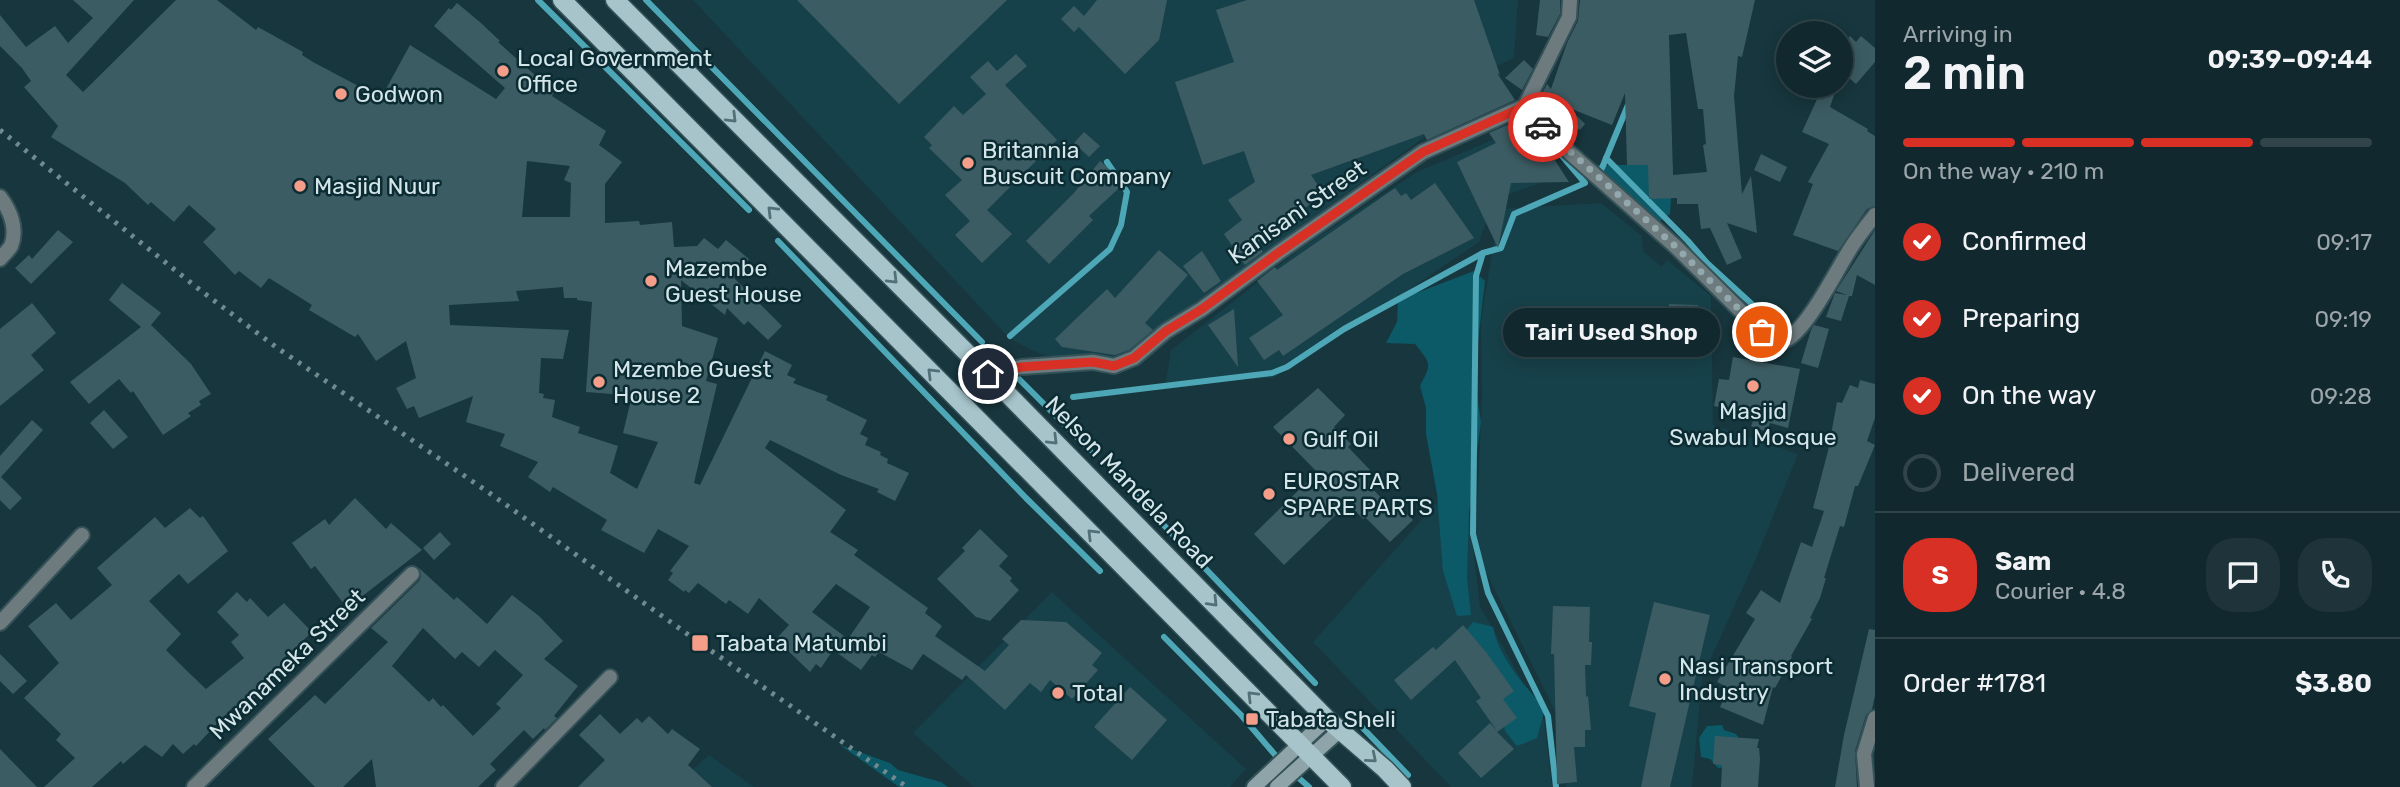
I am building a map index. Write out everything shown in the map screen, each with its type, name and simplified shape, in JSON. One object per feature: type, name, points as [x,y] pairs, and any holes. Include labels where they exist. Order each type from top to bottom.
[{"type":"main road","points":[[562,0],[1342,787]]},
{"type":"main road","name":"Nelson Mandela Road","points":[[615,0],[1333,725],[1402,787]]},
{"type":"main road","points":[[1254,787],[1306,750],[1333,725]]},
{"type":"main road","points":[[1277,787],[1306,750]]},
{"type":"street","points":[[1570,0],[1569,17],[1525,106],[1570,153],[1675,246],[1774,341],[1786,340],[1796,332],[1820,301],[1853,244],[1875,215]]},
{"type":"street","name":"Kanisani Street","points":[[988,374],[1021,367],[1093,362],[1114,366],[1134,358],[1166,331],[1202,309],[1267,260],[1423,152],[1525,106]]},
{"type":"street","points":[[0,197],[12,216],[11,246],[0,259]]},
{"type":"street","points":[[0,623],[82,535]]},
{"type":"street","name":"Mwanameka Street","points":[[194,787],[412,574]]},
{"type":"street","points":[[503,787],[610,677]]},
{"type":"street","points":[[1867,787],[1864,754],[1875,718]]},
{"type":"shaded area","points":[[693,0],[1518,0],[1514,58],[1451,87],[1426,136],[1262,254],[1123,360],[1052,358],[1009,338]]},
{"type":"shaded area","points":[[1523,127],[1563,175],[1495,199],[1479,242],[1273,378],[1166,382],[1171,350],[1303,247],[1417,172]]},
{"type":"shaded area","points":[[1589,165],[1673,165],[1670,214],[1657,223]]},
{"type":"shaded area","points":[[1601,203],[1642,236],[1643,251],[1662,267],[1667,260],[1711,296],[1713,425],[1798,454],[1755,561],[1702,678],[1692,787],[1566,787],[1558,717],[1485,570],[1476,534],[1482,399],[1481,321],[1499,209]]},
{"type":"shaded area","points":[[1474,271],[1485,281],[1474,376],[1481,422],[1469,513],[1467,578],[1471,615],[1457,616],[1443,571],[1437,494],[1426,434],[1426,408],[1420,386],[1427,373],[1428,364],[1415,344],[1386,343],[1397,322],[1398,300]]},
{"type":"shaded area","points":[[1464,472],[1480,606],[1544,720],[1552,787],[1451,787],[1313,642]]},
{"type":"shaded area","name":"Total","points":[[1052,592],[1246,769],[1230,787],[974,787],[913,733]]},
{"type":"shaded area","points":[[1473,622],[1493,627],[1507,661],[1545,709],[1537,738],[1517,746],[1505,731],[1498,692],[1483,648],[1466,631]]},
{"type":"shaded area","points":[[1722,725],[1724,730],[1736,734],[1743,744],[1742,766],[1718,768],[1710,759],[1701,757],[1699,738],[1707,726]]},
{"type":"shaded area","points":[[840,745],[890,763],[898,770],[941,782],[948,787],[899,787]]},
{"type":"shaded area","points":[[709,755],[754,787],[673,787]]},
{"type":"building","points":[[73,0],[134,0],[66,75],[83,92],[176,0],[217,0],[256,30],[258,27],[303,52],[302,55],[313,62],[381,98],[410,45],[496,99],[505,88],[434,26],[449,8],[451,10],[457,3],[554,92],[552,96],[606,131],[599,145],[622,162],[605,184],[605,223],[639,221],[640,225],[672,222],[674,247],[697,246],[704,238],[718,249],[726,240],[749,259],[734,278],[782,326],[768,340],[748,321],[744,325],[727,308],[725,315],[681,280],[682,326],[718,338],[706,381],[717,384],[694,483],[700,485],[765,351],[792,365],[787,375],[796,379],[793,383],[828,396],[826,400],[867,420],[860,434],[868,438],[865,445],[881,452],[880,455],[888,459],[887,463],[909,473],[895,501],[877,492],[879,489],[841,475],[770,440],[765,448],[846,510],[830,532],[858,550],[854,555],[928,608],[925,613],[942,626],[935,636],[985,671],[1009,645],[1002,639],[1021,620],[1066,622],[1102,653],[1092,665],[1098,670],[1072,699],[1050,680],[1041,692],[1030,683],[1005,710],[966,675],[962,680],[923,654],[912,670],[879,652],[875,657],[872,655],[861,670],[833,650],[821,668],[816,664],[810,672],[776,639],[789,625],[759,598],[748,614],[729,600],[726,604],[698,583],[689,593],[685,590],[684,592],[668,580],[673,573],[670,571],[689,546],[658,529],[644,553],[601,530],[607,520],[553,487],[550,492],[528,477],[538,462],[500,446],[505,434],[466,422],[473,396],[419,418],[414,406],[407,409],[396,388],[416,378],[406,341],[376,361],[358,334],[355,337],[309,310],[312,305],[269,278],[261,288],[239,271],[235,275],[203,242],[216,229],[189,205],[174,222],[151,202],[148,205],[125,183],[51,137],[58,126],[24,87],[31,81],[22,68],[0,46],[0,15],[26,47],[55,26],[68,43],[93,18]],"holes":[[[527,161],[570,166],[564,180],[571,183],[570,217],[522,217]],[[563,287],[564,298],[592,302],[586,392],[625,395],[624,400],[631,400],[623,433],[658,442],[637,489],[610,473],[618,446],[578,433],[580,427],[552,417],[555,400],[543,398],[544,394],[539,393],[541,358],[563,359],[569,330],[450,325],[449,305],[519,301],[516,291]],[[836,584],[870,607],[848,639],[812,612]]]},
{"type":"building","points":[[797,0],[1007,0],[899,104]]},
{"type":"building","points":[[1097,0],[1167,0],[1159,40],[1125,74],[1079,27],[1074,32],[1061,19],[1074,6],[1084,16]]},
{"type":"building","points":[[1247,0],[1474,0],[1500,75],[1497,73],[1515,100],[1427,140],[1424,134],[1311,175],[1324,194],[1257,243],[1263,252],[1245,265],[1224,234],[1242,220],[1228,200],[1255,182],[1244,151],[1203,165],[1175,82],[1234,62],[1216,10]]},
{"type":"building","points":[[1540,0],[1560,0],[1560,14],[1548,37],[1536,35]]},
{"type":"building","points":[[1580,0],[1755,0],[1742,57],[1738,56],[1734,96],[1742,194],[1751,176],[1757,233],[1727,223],[1742,258],[1727,265],[1710,228],[1701,229],[1698,204],[1677,204],[1677,198],[1649,199],[1648,165],[1627,165],[1625,93],[1612,125],[1569,108],[1585,124],[1580,130],[1538,101],[1547,84],[1551,89],[1567,43],[1578,21]],"holes":[[[1686,33],[1698,109],[1703,109],[1706,144],[1703,145],[1707,172],[1673,175],[1669,35]]]},
{"type":"building","points":[[1861,36],[1875,48],[1875,62],[1856,84],[1853,81],[1853,39],[1856,42]]},
{"type":"building","points":[[1016,54],[1027,66],[1005,85],[1057,140],[987,210],[1012,234],[982,263],[955,235],[970,221],[945,195],[962,180],[929,148],[932,145],[924,137],[954,106],[963,115],[986,94],[970,77],[988,61],[997,71]]},
{"type":"building","points":[[1524,60],[1533,69],[1522,90],[1505,78]]},
{"type":"building","points":[[1818,98],[1833,98],[1830,107],[1875,136],[1875,206],[1867,209],[1838,251],[1793,235],[1813,184],[1808,182],[1829,144],[1802,132]]},
{"type":"building","points":[[1523,118],[1536,131],[1569,182],[1511,183],[1498,248],[1457,162],[1496,143],[1489,133]]},
{"type":"building","points":[[1084,132],[1100,146],[1089,157],[1074,143]]},
{"type":"building","points":[[1761,154],[1787,167],[1780,182],[1754,170]]},
{"type":"building","points":[[1100,161],[1116,175],[1119,188],[1089,216],[1093,220],[1049,264],[1026,241],[1074,193]]},
{"type":"building","points":[[1435,183],[1474,238],[1403,274],[1283,356],[1279,350],[1264,360],[1249,338],[1283,315],[1257,281],[1395,188],[1401,196],[1406,193],[1411,200]]},
{"type":"building","points":[[58,230],[73,242],[31,284],[15,268],[29,255],[32,259]]},
{"type":"building","points":[[1875,230],[1875,285],[1857,275],[1852,296],[1849,296],[1841,321],[1826,317],[1835,293],[1847,295],[1836,291]]},
{"type":"building","points":[[1159,250],[1188,275],[1145,323],[1153,330],[1129,350],[1115,355],[1062,347],[1055,339],[1107,289],[1115,298]]},
{"type":"building","points":[[1202,251],[1221,281],[1204,293],[1183,266]]},
{"type":"building","points":[[122,283],[161,313],[151,325],[191,364],[211,394],[199,401],[201,405],[188,413],[191,416],[163,435],[133,391],[131,393],[119,379],[89,404],[70,382],[141,327],[109,300]]},
{"type":"building","points":[[32,303],[56,333],[31,355],[44,370],[0,406],[0,329]]},
{"type":"building","points":[[1669,304],[1698,305],[1697,326],[1668,325]]},
{"type":"building","points":[[1234,309],[1238,367],[1208,325]]},
{"type":"building","points":[[1814,325],[1829,329],[1818,368],[1801,363]]},
{"type":"building","points":[[1733,357],[1800,369],[1788,428],[1770,423],[1767,432],[1751,426],[1754,419],[1744,416],[1745,413],[1714,406],[1719,379],[1729,380]]},
{"type":"building","points":[[1860,380],[1875,384],[1875,418],[1867,441],[1875,445],[1858,486],[1855,486],[1844,527],[1840,526],[1820,598],[1810,618],[1812,619],[1775,688],[1773,687],[1763,725],[1720,707],[1729,688],[1717,682],[1755,619],[1746,613],[1761,590],[1780,603],[1801,542],[1812,547],[1824,511],[1813,508],[1837,402],[1842,403],[1850,385],[1858,388]]},
{"type":"building","points":[[1318,388],[1345,415],[1334,427],[1351,444],[1348,447],[1370,470],[1362,478],[1393,510],[1398,505],[1413,520],[1390,542],[1348,503],[1284,565],[1254,534],[1317,472],[1273,427]]},
{"type":"building","points":[[104,410],[128,437],[113,449],[90,423]]},
{"type":"building","points":[[32,420],[43,430],[1,477],[22,498],[10,510],[0,500],[0,456]]},
{"type":"building","points":[[355,498],[386,529],[391,523],[422,550],[347,608],[315,566],[311,569],[292,543],[325,519],[329,525]]},
{"type":"building","points":[[190,508],[200,518],[203,516],[228,551],[188,584],[179,574],[149,601],[181,634],[166,650],[206,689],[244,658],[231,642],[239,635],[217,612],[237,592],[247,602],[250,598],[268,617],[284,603],[312,632],[283,659],[290,667],[237,713],[233,707],[196,746],[194,744],[183,754],[173,744],[162,757],[145,745],[123,764],[121,761],[92,787],[44,787],[75,758],[56,740],[61,734],[24,698],[59,663],[28,626],[56,603],[71,620],[112,585],[97,568],[155,517],[165,528]]},
{"type":"building","points":[[980,529],[1008,556],[999,566],[1012,578],[1010,581],[1019,590],[990,621],[976,617],[937,579],[965,551],[962,548]]},
{"type":"building","points":[[440,532],[451,544],[434,560],[423,548]]},
{"type":"building","points":[[419,568],[454,600],[457,597],[487,624],[512,595],[539,616],[563,641],[544,659],[578,686],[554,716],[557,718],[545,730],[544,728],[533,739],[524,730],[490,764],[496,770],[478,787],[376,787],[372,759],[343,787],[315,787],[268,739],[315,695],[325,704],[388,642],[371,628],[421,576]],"holes":[[[423,628],[455,659],[462,652],[479,667],[495,650],[523,675],[496,704],[501,708],[473,736],[443,705],[441,707],[433,698],[429,702],[392,666]]]},
{"type":"building","name":"Nasi Transport Industry","points":[[1654,602],[1710,615],[1670,787],[1641,787],[1656,713],[1629,706]]},
{"type":"building","points":[[1553,606],[1590,607],[1589,642],[1592,642],[1591,665],[1585,665],[1591,730],[1585,730],[1585,747],[1574,747],[1577,782],[1557,784],[1554,654],[1551,654]]},
{"type":"building","points":[[1463,625],[1514,691],[1503,699],[1517,718],[1497,732],[1514,749],[1481,778],[1458,753],[1490,723],[1497,731],[1476,701],[1481,698],[1455,660],[1411,700],[1394,680],[1433,647],[1436,650]]},
{"type":"building","points":[[1869,629],[1875,630],[1875,696],[1855,751],[1857,787],[1835,787],[1844,735]]},
{"type":"building","points":[[0,654],[27,681],[13,694],[0,681]]},
{"type":"building","points":[[1130,687],[1167,720],[1132,760],[1094,727]]},
{"type":"building","points":[[600,714],[620,734],[637,718],[642,723],[649,716],[668,734],[672,729],[700,749],[688,765],[712,787],[578,787],[605,760],[579,735]]},
{"type":"building","points":[[1715,736],[1759,739],[1758,787],[1721,787],[1722,765],[1713,764]]},
{"type":"building","points":[[0,749],[37,787],[0,787]]},
{"type":"waterway","points":[[538,0],[749,210]]},
{"type":"waterway","points":[[646,0],[982,342]]},
{"type":"waterway","points":[[1602,168],[1628,105]]},
{"type":"waterway","points":[[1073,397],[1272,373],[1287,367],[1344,329],[1483,253],[1501,248],[1514,214],[1585,183],[1540,130]]},
{"type":"waterway","points":[[1606,158],[1707,263],[1778,328],[1794,331]]},
{"type":"waterway","points":[[1010,336],[1110,249],[1121,225],[1127,192],[1107,162]]},
{"type":"waterway","points":[[778,241],[1100,571]]},
{"type":"waterway","points":[[1483,253],[1476,276],[1473,534],[1488,593],[1548,716],[1556,787]]},
{"type":"waterway","points":[[1016,376],[1090,450]]},
{"type":"waterway","points":[[1134,494],[1315,683]]},
{"type":"waterway","points":[[1164,637],[1241,715],[1282,763]]},
{"type":"waterway","points":[[1360,725],[1408,775]]},
{"type":"waterway","points":[[1293,773],[1309,787]]},
{"type":"railway","points":[[0,130],[200,290],[276,347],[488,492],[907,787]]},
{"type":"way so far","points":[[1543,127],[1675,246],[1762,332]]},
{"type":"place","name":"Local Government Office","points":[[503,71]]},
{"type":"place","name":"Godwon","points":[[341,94]]},
{"type":"place","name":"Britannia Buscuit Company","points":[[968,163]]},
{"type":"place","name":"Masjid Nuur","points":[[300,186]]},
{"type":"place","name":"Mazembe Guest House","points":[[651,281]]},
{"type":"place","name":"Tairi Used Shop","points":[[1762,332]]},
{"type":"place","name":"Mzembe Guest House 2","points":[[599,382]]},
{"type":"place","name":"Masjid Swabul Mosque","points":[[1753,386]]},
{"type":"place","name":"Gulf Oil","points":[[1289,439]]},
{"type":"place","name":"EUROSTAR SPARE PARTS","points":[[1269,494]]},
{"type":"place","name":"Tabata Matumbi","points":[[700,643]]},
{"type":"place","name":"Nasi Transport Industry","points":[[1665,679]]},
{"type":"place","name":"Total","points":[[1058,693]]},
{"type":"place","name":"Tabata Sheli","points":[[1252,719]]},
{"type":"route","points":[[988,374],[1021,367],[1093,362],[1114,366],[1134,358],[1166,331],[1202,309],[1423,152],[1525,106],[1543,127]]}]
